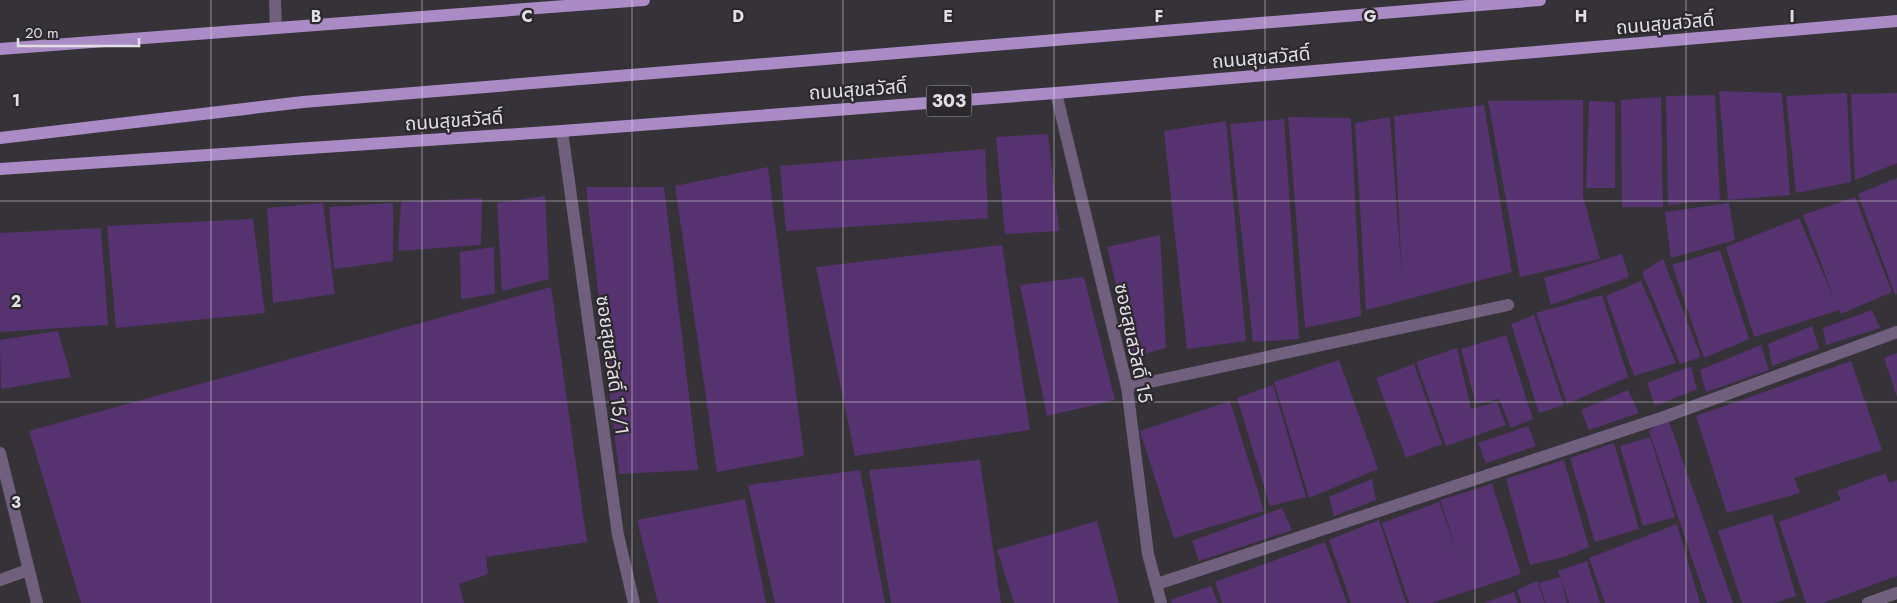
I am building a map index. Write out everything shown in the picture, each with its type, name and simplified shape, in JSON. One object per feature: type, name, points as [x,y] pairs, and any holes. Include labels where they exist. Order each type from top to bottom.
[{"type":"main road","points":[[0,50],[644,0]]},
{"type":"main road","points":[[0,138],[303,102],[1540,0]]},
{"type":"main road","name":"ถนนสุขสวัสดิ์","points":[[0,169],[562,131],[1056,93],[1897,21]]},
{"type":"street","points":[[275,0],[276,28]]},
{"type":"street","name":"ซอยสุขสวัสดิ์ 15","points":[[1056,93],[1127,387],[1148,554],[1161,603]]},
{"type":"street","name":"ซอยสุขสวัสดิ์ 15/1","points":[[562,131],[618,535],[634,603]]},
{"type":"street","points":[[1127,387],[1508,305]]},
{"type":"street","points":[[1157,584],[1667,416],[1897,332]]},
{"type":"street","points":[[0,453],[37,603]]},
{"type":"street","points":[[0,580],[28,570]]},
{"type":"street","points":[[1868,603],[1897,593]]},
{"type":"building","points":[[1719,91],[1782,93],[1790,195],[1728,200]]},
{"type":"building","points":[[1847,93],[1851,182],[1796,193],[1786,96]]},
{"type":"building","points":[[1897,93],[1897,163],[1855,180],[1851,94]]},
{"type":"building","points":[[1715,95],[1720,200],[1668,205],[1666,96]]},
{"type":"building","points":[[1661,97],[1663,207],[1622,207],[1621,100]]},
{"type":"building","points":[[1583,100],[1583,196],[1600,259],[1520,277],[1488,101]]},
{"type":"building","points":[[1589,101],[1615,102],[1615,188],[1586,188]]},
{"type":"building","points":[[1484,105],[1512,272],[1366,310],[1355,123],[1390,117],[1402,278],[1394,116]]},
{"type":"building","points":[[1288,117],[1351,118],[1361,316],[1305,328]]},
{"type":"building","points":[[1284,119],[1299,339],[1253,342],[1230,124]]},
{"type":"building","points":[[1226,121],[1246,341],[1187,349],[1164,131]]},
{"type":"building","points":[[1048,134],[1059,231],[1005,234],[996,137]]},
{"type":"building","points":[[985,149],[988,218],[786,231],[780,166]]},
{"type":"building","points":[[768,167],[804,456],[717,472],[675,186]]},
{"type":"building","points":[[1897,178],[1897,294],[1895,295],[1858,194]]},
{"type":"building","points":[[586,187],[664,187],[698,470],[619,474]]},
{"type":"building","points":[[545,196],[549,279],[502,291],[497,203]]},
{"type":"building","points":[[1855,197],[1892,292],[1841,314],[1839,310],[1754,337],[1726,247],[1799,218],[1835,301],[1803,215]]},
{"type":"building","points":[[482,198],[481,245],[398,251],[401,202]]},
{"type":"building","points":[[323,203],[335,294],[273,303],[267,208]]},
{"type":"building","points":[[393,203],[393,261],[334,269],[329,207]]},
{"type":"building","points":[[1729,203],[1735,240],[1671,258],[1665,212]]},
{"type":"building","points":[[253,219],[265,313],[116,328],[107,226]]},
{"type":"building","points":[[101,228],[108,325],[0,332],[0,233]]},
{"type":"building","points":[[1160,235],[1166,348],[1133,357],[1107,247]]},
{"type":"building","points":[[1002,245],[1030,430],[855,456],[816,267]]},
{"type":"building","points":[[494,247],[495,294],[461,299],[460,252]]},
{"type":"building","points":[[1720,250],[1749,339],[1704,358],[1672,265]]},
{"type":"building","points":[[1622,254],[1629,277],[1551,305],[1544,278]]},
{"type":"building","points":[[1663,259],[1701,357],[1680,364],[1642,272]]},
{"type":"building","points":[[1084,277],[1115,400],[1047,416],[1020,285]]},
{"type":"building","points":[[1641,281],[1676,363],[1634,376],[1606,296]]},
{"type":"building","points":[[551,287],[587,542],[486,557],[488,574],[459,584],[464,603],[81,603],[29,431]]},
{"type":"building","points":[[1602,295],[1628,377],[1567,404],[1536,313]]},
{"type":"building","points":[[1872,310],[1880,328],[1826,345],[1823,328]]},
{"type":"building","points":[[1534,315],[1564,405],[1539,413],[1511,324]]},
{"type":"building","points":[[1812,326],[1819,349],[1772,366],[1768,344]]},
{"type":"building","points":[[58,331],[71,377],[1,389],[0,340]]},
{"type":"building","points":[[1506,335],[1533,419],[1511,428],[1499,399],[1476,404],[1461,349]]},
{"type":"building","points":[[1761,345],[1769,370],[1706,392],[1700,370]]},
{"type":"building","points":[[1457,348],[1471,409],[1497,402],[1506,425],[1446,446],[1416,362]]},
{"type":"building","points":[[1897,353],[1897,397],[1884,358]]},
{"type":"building","points":[[1339,360],[1378,469],[1309,498],[1274,382]]},
{"type":"building","points":[[1851,361],[1882,450],[1794,478],[1800,493],[1727,513],[1696,416]]},
{"type":"building","points":[[1414,364],[1442,444],[1406,458],[1376,378]]},
{"type":"building","points":[[1691,366],[1697,389],[1655,406],[1647,383]]},
{"type":"building","points":[[1273,385],[1306,497],[1270,506],[1237,398]]},
{"type":"building","points":[[1628,390],[1639,413],[1589,430],[1581,410]]},
{"type":"building","points":[[1230,401],[1264,511],[1174,538],[1140,431]]},
{"type":"building","points":[[1667,416],[1733,603],[1707,603],[1649,431]]},
{"type":"building","points":[[1528,426],[1536,446],[1486,463],[1478,443]]},
{"type":"building","points":[[1650,437],[1675,517],[1643,526],[1620,446]]},
{"type":"building","points":[[1614,443],[1639,529],[1595,542],[1570,458]]},
{"type":"building","points":[[980,460],[1001,603],[891,603],[869,470]]},
{"type":"building","points":[[1564,460],[1589,547],[1564,557],[1530,565],[1506,479]]},
{"type":"building","points":[[860,470],[885,603],[775,603],[748,485]]},
{"type":"building","points":[[1886,473],[1889,483],[1897,480],[1897,576],[1823,603],[1806,603],[1779,522],[1841,500],[1837,491]]},
{"type":"building","points":[[1372,479],[1376,500],[1334,516],[1329,497]]},
{"type":"building","points":[[1492,484],[1521,574],[1432,603],[1409,603],[1382,523],[1439,502],[1458,554],[1440,500]]},
{"type":"building","points":[[745,499],[766,603],[658,603],[637,520]]},
{"type":"building","points":[[1282,508],[1292,530],[1199,561],[1192,541]]},
{"type":"building","points":[[1772,514],[1796,596],[1774,603],[1742,603],[1718,531]]},
{"type":"building","points":[[1379,520],[1406,603],[1351,603],[1329,540]]},
{"type":"building","points":[[1097,521],[1119,603],[1014,603],[997,550]]},
{"type":"building","points":[[1677,524],[1700,603],[1605,603],[1589,558]]},
{"type":"building","points":[[1325,542],[1347,603],[1222,603],[1215,582]]},
{"type":"building","points":[[1587,561],[1600,603],[1569,603],[1558,571]]},
{"type":"building","points":[[1560,577],[1567,603],[1546,603],[1539,583]]},
{"type":"building","points":[[1537,581],[1545,603],[1521,603],[1517,590]]},
{"type":"building","points":[[1211,586],[1218,603],[1172,603],[1170,600]]},
{"type":"building","points":[[1514,592],[1518,603],[1484,603]]}]
